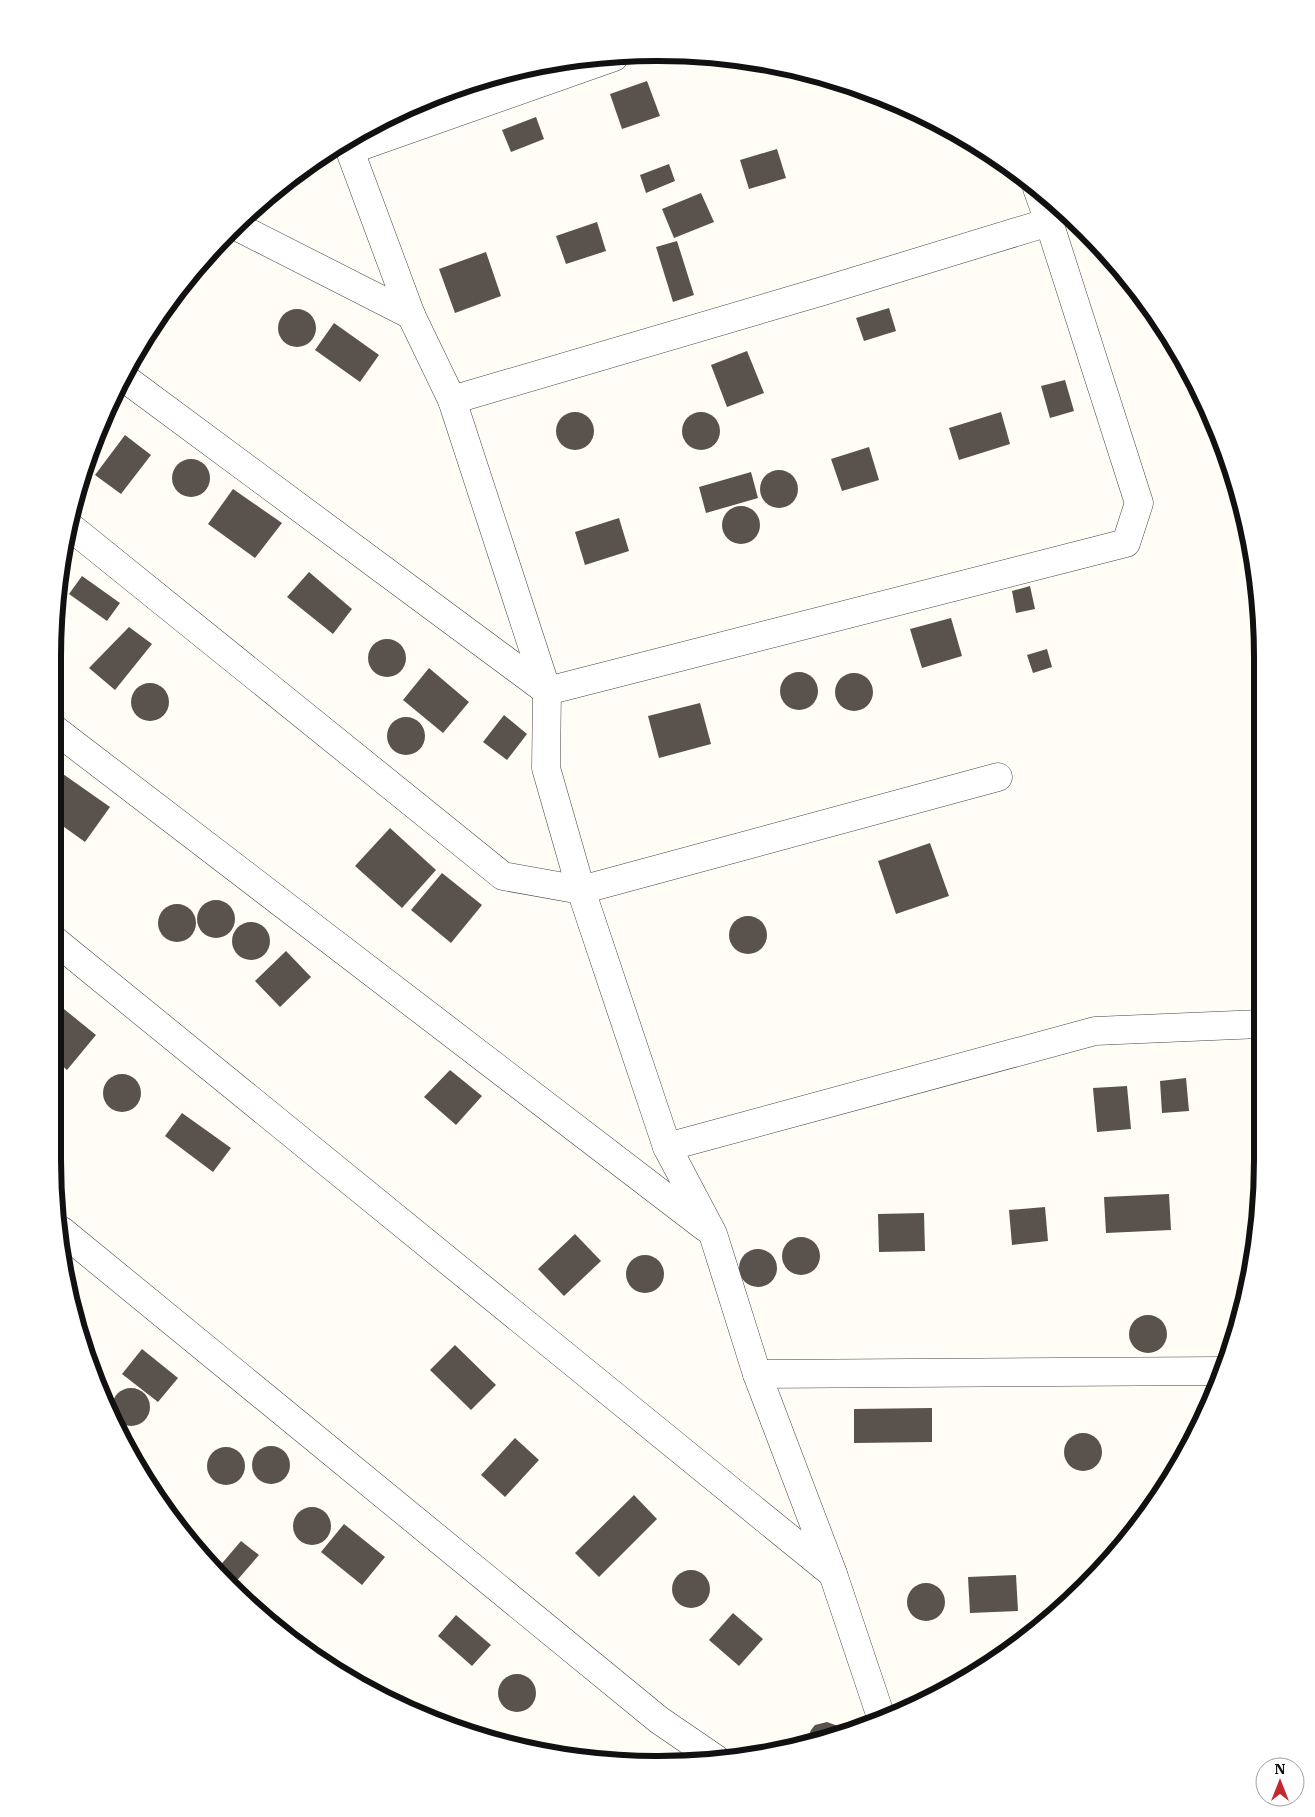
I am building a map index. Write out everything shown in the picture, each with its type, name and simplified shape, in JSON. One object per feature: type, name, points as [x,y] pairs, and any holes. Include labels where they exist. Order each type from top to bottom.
[{"type":"street","points":[[358,142],[585,66]]},
{"type":"street","points":[[349,147],[411,315],[452,400],[547,691],[546,768],[581,890],[667,1147],[713,1234],[757,1374],[833,1574],[879,1712]]},
{"type":"street","points":[[547,691],[1126,543],[1139,503],[1042,202]]},
{"type":"street","points":[[452,400],[814,294],[1049,222]]},
{"type":"street","points":[[243,229],[411,315]]},
{"type":"street","points":[[129,382],[547,691]]},
{"type":"street","points":[[75,531],[504,876],[581,890],[998,777]]},
{"type":"street","points":[[61,735],[713,1234]]},
{"type":"street","points":[[61,946],[833,1574]]},
{"type":"street","points":[[667,1147],[1095,1031],[1254,1024]]},
{"type":"street","points":[[66,1233],[659,1720],[707,1753]]},
{"type":"street","points":[[757,1374],[1214,1371]]},
{"type":"building","points":[[647,81],[660,116],[622,129],[610,94]]},
{"type":"building","points":[[536,117],[544,139],[511,152],[502,130]]},
{"type":"building","points":[[777,149],[786,178],[749,189],[740,160]]},
{"type":"building","points":[[669,164],[675,181],[646,193],[640,175]]},
{"type":"building","points":[[701,193],[714,222],[674,238],[662,209]]},
{"type":"building","points":[[597,222],[606,251],[566,264],[556,236]]},
{"type":"building","points":[[677,241],[694,295],[673,302],[656,247]]},
{"type":"building","points":[[486,252],[501,296],[455,313],[439,269]]},
{"type":"building","points":[[889,308],[896,331],[864,341],[856,318]]},
{"type":"building","points":[[297,309],[311,314],[316,328],[311,342],[297,347],[283,342],[278,328],[283,314]]},
{"type":"building","points":[[334,323],[379,355],[360,382],[315,350]]},
{"type":"building","points":[[747,351],[764,393],[727,407],[711,365]]},
{"type":"building","points":[[1065,380],[1074,411],[1050,418],[1041,386]]},
{"type":"building","points":[[575,412],[589,417],[594,431],[589,445],[575,450],[561,445],[556,431],[561,417]]},
{"type":"building","points":[[701,412],[715,417],[720,431],[715,445],[701,450],[687,445],[682,431],[687,417]]},
{"type":"building","points":[[1001,412],[1010,444],[959,460],[949,428]]},
{"type":"building","points":[[125,435],[151,455],[121,494],[95,475]]},
{"type":"building","points":[[869,447],[879,480],[842,491],[831,459]]},
{"type":"building","points":[[191,459],[205,464],[210,478],[205,492],[191,497],[177,492],[172,478],[177,464]]},
{"type":"building","points":[[779,470],[793,475],[798,489],[793,503],[779,508],[765,503],[760,489],[765,475]]},
{"type":"building","points":[[751,472],[758,498],[706,513],[699,487]]},
{"type":"building","points":[[233,489],[282,523],[255,558],[208,524]]},
{"type":"building","points":[[741,506],[755,511],[760,525],[755,539],[741,544],[727,539],[722,525],[727,511]]},
{"type":"building","points":[[619,518],[629,551],[585,565],[575,532]]},
{"type":"building","points":[[309,572],[352,609],[333,634],[287,597]]},
{"type":"building","points":[[82,576],[120,603],[107,621],[69,594]]},
{"type":"building","points":[[1030,586],[1035,609],[1016,613],[1012,591]]},
{"type":"building","points":[[951,618],[962,656],[922,668],[910,629]]},
{"type":"building","points":[[129,627],[152,644],[115,690],[89,668]]},
{"type":"building","points":[[387,639],[401,644],[406,658],[401,672],[387,677],[373,672],[368,658],[373,644]]},
{"type":"building","points":[[1047,649],[1052,667],[1033,673],[1027,655]]},
{"type":"building","points":[[429,668],[469,702],[443,733],[403,700]]},
{"type":"building","points":[[799,672],[813,677],[818,691],[813,705],[799,710],[785,705],[780,691],[785,677]]},
{"type":"building","points":[[854,673],[868,678],[873,692],[868,706],[854,711],[840,706],[835,692],[840,678]]},
{"type":"building","points":[[150,683],[164,688],[169,702],[164,716],[150,721],[136,716],[131,702],[136,688]]},
{"type":"building","points":[[700,703],[711,744],[659,758],[648,716]]},
{"type":"building","points":[[504,715],[527,734],[507,760],[483,742]]},
{"type":"building","points":[[406,717],[420,722],[425,736],[420,750],[406,755],[392,750],[387,736],[392,722]]},
{"type":"building","points":[[61,773],[110,807],[85,842],[61,825]]},
{"type":"building","points":[[390,828],[436,870],[402,908],[355,866]]},
{"type":"building","points":[[930,843],[949,896],[896,914],[878,861]]},
{"type":"building","points":[[442,873],[482,905],[451,943],[411,910]]},
{"type":"building","points":[[216,900],[230,905],[235,919],[230,933],[216,938],[202,933],[197,919],[202,905]]},
{"type":"building","points":[[177,904],[191,909],[196,923],[191,937],[177,942],[163,937],[158,923],[163,909]]},
{"type":"building","points":[[748,916],[762,921],[767,935],[762,949],[748,954],[734,949],[729,935],[734,921]]},
{"type":"building","points":[[251,922],[265,927],[270,941],[265,955],[251,960],[237,955],[232,941],[237,927]]},
{"type":"building","points":[[286,951],[311,977],[280,1007],[255,981]]},
{"type":"building","points":[[61,1007],[96,1035],[67,1070],[61,1065]]},
{"type":"building","points":[[450,1070],[482,1096],[456,1125],[424,1097]]},
{"type":"building","points":[[122,1074],[136,1079],[141,1093],[136,1107],[122,1112],[108,1107],[103,1093],[108,1079]]},
{"type":"building","points":[[1186,1078],[1189,1111],[1162,1113],[1160,1081]]},
{"type":"building","points":[[1127,1086],[1131,1129],[1097,1132],[1093,1088]]},
{"type":"building","points":[[182,1113],[231,1148],[213,1172],[165,1136]]},
{"type":"building","points":[[1169,1194],[1171,1230],[1106,1233],[1104,1197]]},
{"type":"building","points":[[1045,1207],[1048,1241],[1012,1245],[1009,1210]]},
{"type":"building","points":[[924,1213],[925,1251],[879,1252],[878,1214]]},
{"type":"building","points":[[575,1234],[601,1261],[564,1296],[538,1269]]},
{"type":"building","points":[[801,1237],[815,1242],[820,1256],[815,1270],[801,1275],[787,1270],[782,1256],[787,1242]]},
{"type":"building","points":[[758,1249],[772,1254],[777,1268],[772,1282],[758,1287],[744,1282],[739,1268],[744,1254]]},
{"type":"building","points":[[645,1255],[659,1260],[664,1274],[659,1288],[645,1293],[631,1288],[626,1274],[631,1260]]},
{"type":"building","points":[[1148,1315],[1162,1320],[1167,1334],[1162,1348],[1148,1353],[1134,1348],[1129,1334],[1134,1320]]},
{"type":"building","points":[[455,1345],[496,1385],[471,1410],[430,1370]]},
{"type":"building","points":[[142,1349],[178,1378],[158,1402],[122,1374]]},
{"type":"building","points":[[131,1388],[145,1393],[149,1400],[149,1414],[145,1421],[131,1426],[124,1425],[113,1401],[117,1393]]},
{"type":"building","points":[[932,1408],[932,1442],[854,1443],[854,1409]]},
{"type":"building","points":[[1083,1433],[1097,1438],[1102,1452],[1097,1466],[1083,1471],[1069,1466],[1064,1452],[1069,1438]]},
{"type":"building","points":[[515,1438],[539,1460],[505,1497],[481,1475]]},
{"type":"building","points":[[271,1446],[285,1451],[290,1465],[285,1479],[271,1484],[257,1479],[252,1465],[257,1451]]},
{"type":"building","points":[[226,1447],[240,1452],[245,1466],[240,1480],[226,1485],[212,1480],[207,1466],[212,1452]]},
{"type":"building","points":[[634,1495],[657,1519],[599,1577],[575,1553]]},
{"type":"building","points":[[312,1507],[326,1512],[331,1526],[326,1540],[312,1545],[298,1540],[293,1526],[298,1512]]},
{"type":"building","points":[[344,1524],[385,1557],[362,1585],[321,1552]]},
{"type":"building","points":[[241,1541],[259,1555],[236,1581],[221,1565]]},
{"type":"building","points":[[691,1570],[705,1575],[710,1589],[705,1603],[691,1608],[677,1603],[672,1589],[677,1575]]},
{"type":"building","points":[[1016,1575],[1018,1611],[970,1613],[968,1577]]},
{"type":"building","points":[[926,1583],[940,1588],[945,1602],[940,1616],[926,1621],[912,1616],[907,1602],[912,1588]]},
{"type":"building","points":[[733,1613],[763,1639],[739,1666],[709,1640]]},
{"type":"building","points":[[456,1615],[491,1645],[472,1666],[438,1636]]},
{"type":"building","points":[[517,1674],[531,1679],[536,1693],[531,1707],[517,1712],[503,1707],[498,1693],[503,1679]]},
{"type":"building","points":[[827,1722],[839,1727],[809,1736],[815,1725]]}]
